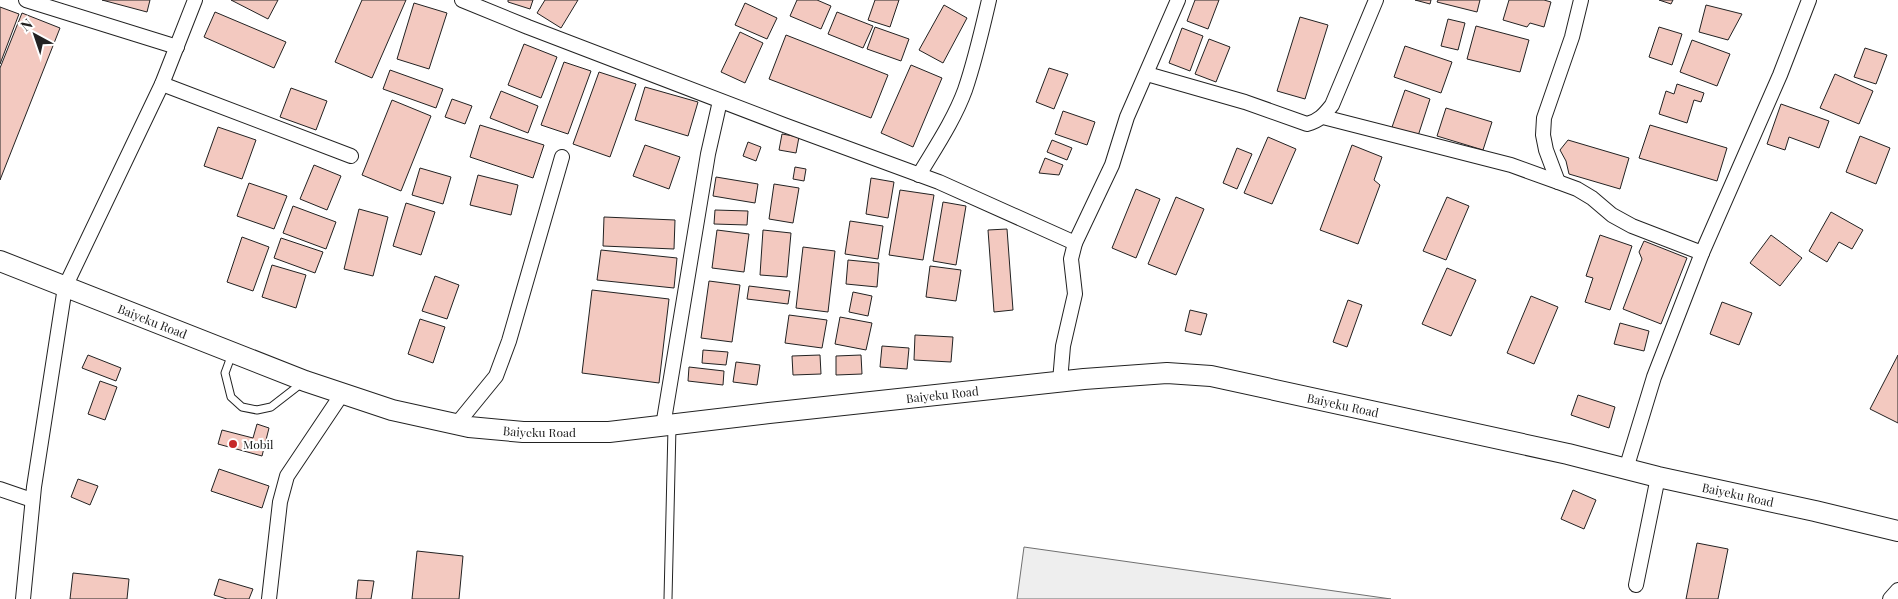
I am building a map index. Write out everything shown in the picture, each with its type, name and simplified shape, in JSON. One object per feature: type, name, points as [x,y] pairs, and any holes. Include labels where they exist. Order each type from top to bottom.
[{"type":"main road","name":"Baiyeku Road","points":[[0,262],[304,381],[392,410],[456,424],[533,432],[609,432],[1060,381],[1167,373],[1211,376],[1568,454],[1658,477],[1816,511],[1898,531]]},
{"type":"street","points":[[26,0],[177,47]]},
{"type":"street","points":[[23,599],[32,500],[65,287],[162,84],[195,0]]},
{"type":"street","points":[[462,0],[720,101],[919,175],[1075,243]]},
{"type":"street","points":[[919,175],[942,137],[965,90],[989,0]]},
{"type":"street","points":[[1060,381],[1063,346],[1075,294],[1071,259],[1075,243],[1112,165],[1127,117],[1178,0]]},
{"type":"street","points":[[1147,74],[1246,102],[1306,124],[1316,122],[1323,117],[1332,105],[1376,0]]},
{"type":"street","points":[[1558,182],[1546,150],[1543,135],[1544,118],[1572,37],[1581,0]]},
{"type":"street","points":[[1626,469],[1654,377],[1702,253],[1780,75],[1806,2]]},
{"type":"street","points":[[162,84],[351,156]]},
{"type":"street","points":[[668,425],[705,174],[720,101]]},
{"type":"street","points":[[1323,117],[1511,165],[1577,189],[1592,198],[1612,215],[1632,226],[1702,253]]},
{"type":"street","points":[[456,424],[496,376],[509,341],[562,157]]},
{"type":"street","points":[[269,599],[280,502],[287,476],[342,394]]},
{"type":"street","points":[[1636,585],[1658,477]]},
{"type":"street","points":[[0,489],[32,500]]},
{"type":"street","points":[[1890,599],[1898,590]]},
{"type":"lane","points":[[233,353],[225,373],[231,397],[242,407],[257,410],[271,407],[304,381]]},
{"type":"lane","points":[[668,425],[668,599]]},
{"type":"shaded area","points":[[1024,547],[1391,599],[1017,599]]},
{"type":"building","points":[[102,0],[150,0],[147,12]]},
{"type":"building","points":[[231,0],[278,0],[268,19]]},
{"type":"building","points":[[362,0],[406,0],[372,78],[335,62]]},
{"type":"building","points":[[508,0],[533,0],[530,9],[508,2]]},
{"type":"building","points":[[545,0],[578,0],[561,28],[537,13]]},
{"type":"building","points":[[797,0],[817,0],[831,6],[821,29],[790,16]]},
{"type":"building","points":[[875,0],[899,0],[890,27],[868,20]]},
{"type":"building","points":[[1195,0],[1219,0],[1208,29],[1187,21]]},
{"type":"building","points":[[1415,0],[1431,0],[1430,4]]},
{"type":"building","points":[[1438,0],[1480,0],[1477,12],[1437,2]]},
{"type":"building","points":[[1509,0],[1544,0],[1551,2],[1544,27],[1530,23],[1527,27],[1503,20]]},
{"type":"building","points":[[1659,0],[1673,0],[1671,4]]},
{"type":"building","points":[[414,3],[447,13],[429,69],[397,59]]},
{"type":"building","points":[[745,3],[777,18],[767,39],[735,25]]},
{"type":"building","points":[[944,5],[967,18],[943,63],[919,50]]},
{"type":"building","points":[[1706,5],[1742,14],[1728,40],[1699,32]]},
{"type":"building","points":[[0,7],[19,14],[0,64]]},
{"type":"building","points":[[215,12],[286,42],[274,68],[204,37]]},
{"type":"building","points":[[837,12],[873,26],[863,48],[828,34]]},
{"type":"building","points":[[22,13],[60,28],[0,180],[0,68]]},
{"type":"building","points":[[1300,17],[1328,25],[1305,99],[1277,91]]},
{"type":"building","points":[[1448,19],[1465,23],[1458,50],[1441,46]]},
{"type":"building","points":[[1476,26],[1529,40],[1520,72],[1467,59]]},
{"type":"building","points":[[875,27],[909,39],[901,61],[867,49]]},
{"type":"building","points":[[1659,27],[1682,34],[1672,65],[1649,57]]},
{"type":"building","points":[[1182,28],[1203,36],[1190,71],[1169,63]]},
{"type":"building","points":[[740,32],[763,43],[745,83],[721,72]]},
{"type":"building","points":[[786,35],[888,75],[871,118],[769,79]]},
{"type":"building","points":[[1209,39],[1230,47],[1216,82],[1195,74]]},
{"type":"building","points":[[1692,40],[1730,54],[1717,86],[1680,72]]},
{"type":"building","points":[[524,44],[557,57],[541,98],[508,85]]},
{"type":"building","points":[[1405,46],[1452,62],[1441,93],[1394,77]]},
{"type":"building","points":[[1865,48],[1887,55],[1876,84],[1854,77]]},
{"type":"building","points":[[564,62],[591,71],[568,134],[541,125]]},
{"type":"building","points":[[911,65],[942,78],[913,147],[881,133]]},
{"type":"building","points":[[1049,68],[1068,74],[1054,109],[1036,102]]},
{"type":"building","points":[[390,70],[443,89],[436,108],[383,89]]},
{"type":"building","points":[[599,72],[636,84],[610,157],[573,144]]},
{"type":"building","points":[[1835,74],[1873,91],[1859,124],[1820,108]]},
{"type":"building","points":[[1677,84],[1704,93],[1701,102],[1694,100],[1687,123],[1659,114],[1666,91],[1674,94]]},
{"type":"building","points":[[645,87],[698,102],[688,136],[635,120]]},
{"type":"building","points":[[291,88],[327,101],[316,130],[280,117]]},
{"type":"building","points":[[1405,90],[1430,99],[1417,139],[1391,130]]},
{"type":"building","points":[[501,91],[538,106],[528,133],[490,118]]},
{"type":"building","points":[[452,99],[472,106],[465,124],[445,117]]},
{"type":"building","points":[[392,100],[431,116],[401,191],[362,175]]},
{"type":"building","points":[[1781,104],[1829,121],[1819,148],[1789,137],[1785,150],[1767,144]]},
{"type":"building","points":[[1446,108],[1492,122],[1483,150],[1437,136]]},
{"type":"building","points":[[1063,111],[1095,122],[1087,145],[1055,134]]},
{"type":"building","points":[[480,125],[544,145],[533,178],[470,157]]},
{"type":"building","points":[[1650,125],[1727,148],[1717,181],[1639,158]]},
{"type":"building","points":[[218,127],[256,140],[242,179],[204,166]]},
{"type":"building","points":[[782,134],[799,137],[796,153],[779,150]]},
{"type":"building","points":[[1860,136],[1890,148],[1876,184],[1846,172]]},
{"type":"building","points":[[1268,137],[1296,149],[1272,204],[1244,193]]},
{"type":"building","points":[[1052,140],[1072,148],[1067,160],[1047,152]]},
{"type":"building","points":[[1568,140],[1629,158],[1620,189],[1569,174],[1566,161],[1560,150]]},
{"type":"building","points":[[748,142],[761,147],[756,161],[743,156]]},
{"type":"building","points":[[645,145],[680,157],[669,189],[633,176]]},
{"type":"building","points":[[1352,145],[1382,157],[1374,180],[1380,185],[1358,244],[1320,230]]},
{"type":"building","points":[[1237,148],[1252,154],[1237,189],[1223,183]]},
{"type":"building","points":[[1045,158],[1063,165],[1059,175],[1039,173]]},
{"type":"building","points":[[314,165],[341,176],[327,210],[300,199]]},
{"type":"building","points":[[795,167],[806,169],[804,181],[793,179]]},
{"type":"building","points":[[420,168],[451,177],[443,204],[412,195]]},
{"type":"building","points":[[478,175],[518,185],[511,215],[470,205]]},
{"type":"building","points":[[716,177],[758,184],[755,203],[713,196]]},
{"type":"building","points":[[871,178],[894,182],[888,218],[866,214]]},
{"type":"building","points":[[249,183],[287,196],[274,229],[237,216]]},
{"type":"building","points":[[774,184],[799,188],[793,223],[769,219]]},
{"type":"building","points":[[1136,189],[1160,199],[1136,258],[1112,248]]},
{"type":"building","points":[[900,190],[934,195],[923,260],[889,255]]},
{"type":"building","points":[[1176,197],[1204,209],[1176,275],[1148,264]]},
{"type":"building","points":[[1447,197],[1469,206],[1446,260],[1423,251]]},
{"type":"building","points":[[943,202],[966,206],[956,265],[933,261]]},
{"type":"building","points":[[406,203],[435,212],[421,255],[393,246]]},
{"type":"building","points":[[293,206],[336,222],[326,249],[283,233]]},
{"type":"building","points":[[359,209],[388,217],[373,276],[344,269]]},
{"type":"building","points":[[715,210],[748,211],[747,225],[714,224]]},
{"type":"building","points":[[1831,212],[1863,230],[1852,249],[1839,242],[1827,262],[1809,251]]},
{"type":"building","points":[[604,217],[675,220],[674,249],[603,246]]},
{"type":"building","points":[[850,221],[883,226],[878,259],[845,254]]},
{"type":"building","points":[[1007,229],[1013,310],[994,312],[988,230]]},
{"type":"building","points":[[717,230],[749,234],[744,272],[712,268]]},
{"type":"building","points":[[763,230],[791,233],[787,277],[760,275]]},
{"type":"building","points":[[1600,235],[1632,246],[1610,310],[1585,302],[1593,278],[1586,276]]},
{"type":"building","points":[[1771,235],[1802,258],[1780,286],[1750,263]]},
{"type":"building","points":[[242,237],[269,247],[253,291],[227,282]]},
{"type":"building","points":[[281,238],[323,252],[315,273],[274,258]]},
{"type":"building","points":[[1644,241],[1687,258],[1661,324],[1623,309],[1642,259],[1639,252]]},
{"type":"building","points":[[803,247],[835,251],[828,312],[796,308]]},
{"type":"building","points":[[601,250],[677,258],[674,288],[597,280]]},
{"type":"building","points":[[848,260],[879,263],[877,287],[846,284]]},
{"type":"building","points":[[272,265],[306,275],[296,308],[262,297]]},
{"type":"building","points":[[930,266],[961,270],[956,301],[926,297]]},
{"type":"building","points":[[1447,268],[1476,280],[1451,336],[1422,324]]},
{"type":"building","points":[[435,276],[459,285],[447,319],[422,311]]},
{"type":"building","points":[[709,281],[740,285],[732,342],[701,338]]},
{"type":"building","points":[[749,286],[790,291],[788,304],[747,299]]},
{"type":"building","points":[[592,290],[669,299],[659,383],[582,373]]},
{"type":"building","points":[[853,292],[872,296],[868,316],[849,312]]},
{"type":"building","points":[[1531,296],[1558,307],[1534,364],[1507,353]]},
{"type":"building","points":[[1348,300],[1362,305],[1347,347],[1333,342]]},
{"type":"building","points":[[1722,302],[1752,313],[1739,345],[1710,334]]},
{"type":"building","points":[[1190,310],[1207,314],[1201,335],[1185,331]]},
{"type":"building","points":[[789,315],[827,320],[822,348],[785,343]]},
{"type":"building","points":[[840,317],[872,323],[866,350],[835,344]]},
{"type":"building","points":[[420,319],[445,327],[433,363],[408,354]]},
{"type":"building","points":[[1620,323],[1649,331],[1644,351],[1614,344]]},
{"type":"building","points":[[915,335],[953,337],[951,362],[914,360]]},
{"type":"building","points":[[882,346],[909,348],[907,369],[880,367]]},
{"type":"building","points":[[703,350],[728,352],[726,365],[702,363]]},
{"type":"building","points":[[88,355],[121,368],[116,381],[82,368]]},
{"type":"building","points":[[820,355],[821,374],[793,375],[792,356]]},
{"type":"building","points":[[861,355],[862,374],[836,375],[836,356]]},
{"type":"building","points":[[1898,355],[1898,423],[1870,409]]},
{"type":"building","points":[[736,362],[760,365],[757,385],[733,382]]},
{"type":"building","points":[[689,367],[724,371],[723,385],[688,381]]},
{"type":"building","points":[[100,381],[117,387],[105,420],[88,414]]},
{"type":"building","points":[[1578,395],[1615,407],[1609,428],[1571,415]]},
{"type":"building","points":[[257,424],[269,428],[262,456],[218,444],[222,430],[253,438]]},
{"type":"building","points":[[219,469],[269,486],[262,508],[211,491]]},
{"type":"building","points":[[78,479],[98,486],[90,505],[71,497]]},
{"type":"building","points":[[1573,490],[1596,500],[1584,529],[1561,519]]},
{"type":"building","points":[[1697,543],[1728,549],[1718,599],[1686,599]]},
{"type":"building","points":[[417,551],[463,556],[459,599],[412,599]]},
{"type":"building","points":[[73,573],[129,579],[127,599],[70,599]]},
{"type":"building","points":[[219,579],[253,589],[249,599],[227,599],[214,595]]},
{"type":"building","points":[[358,580],[374,581],[371,599],[356,599]]},
{"type":"place","name":"Mobil","points":[[233,444]]}]
